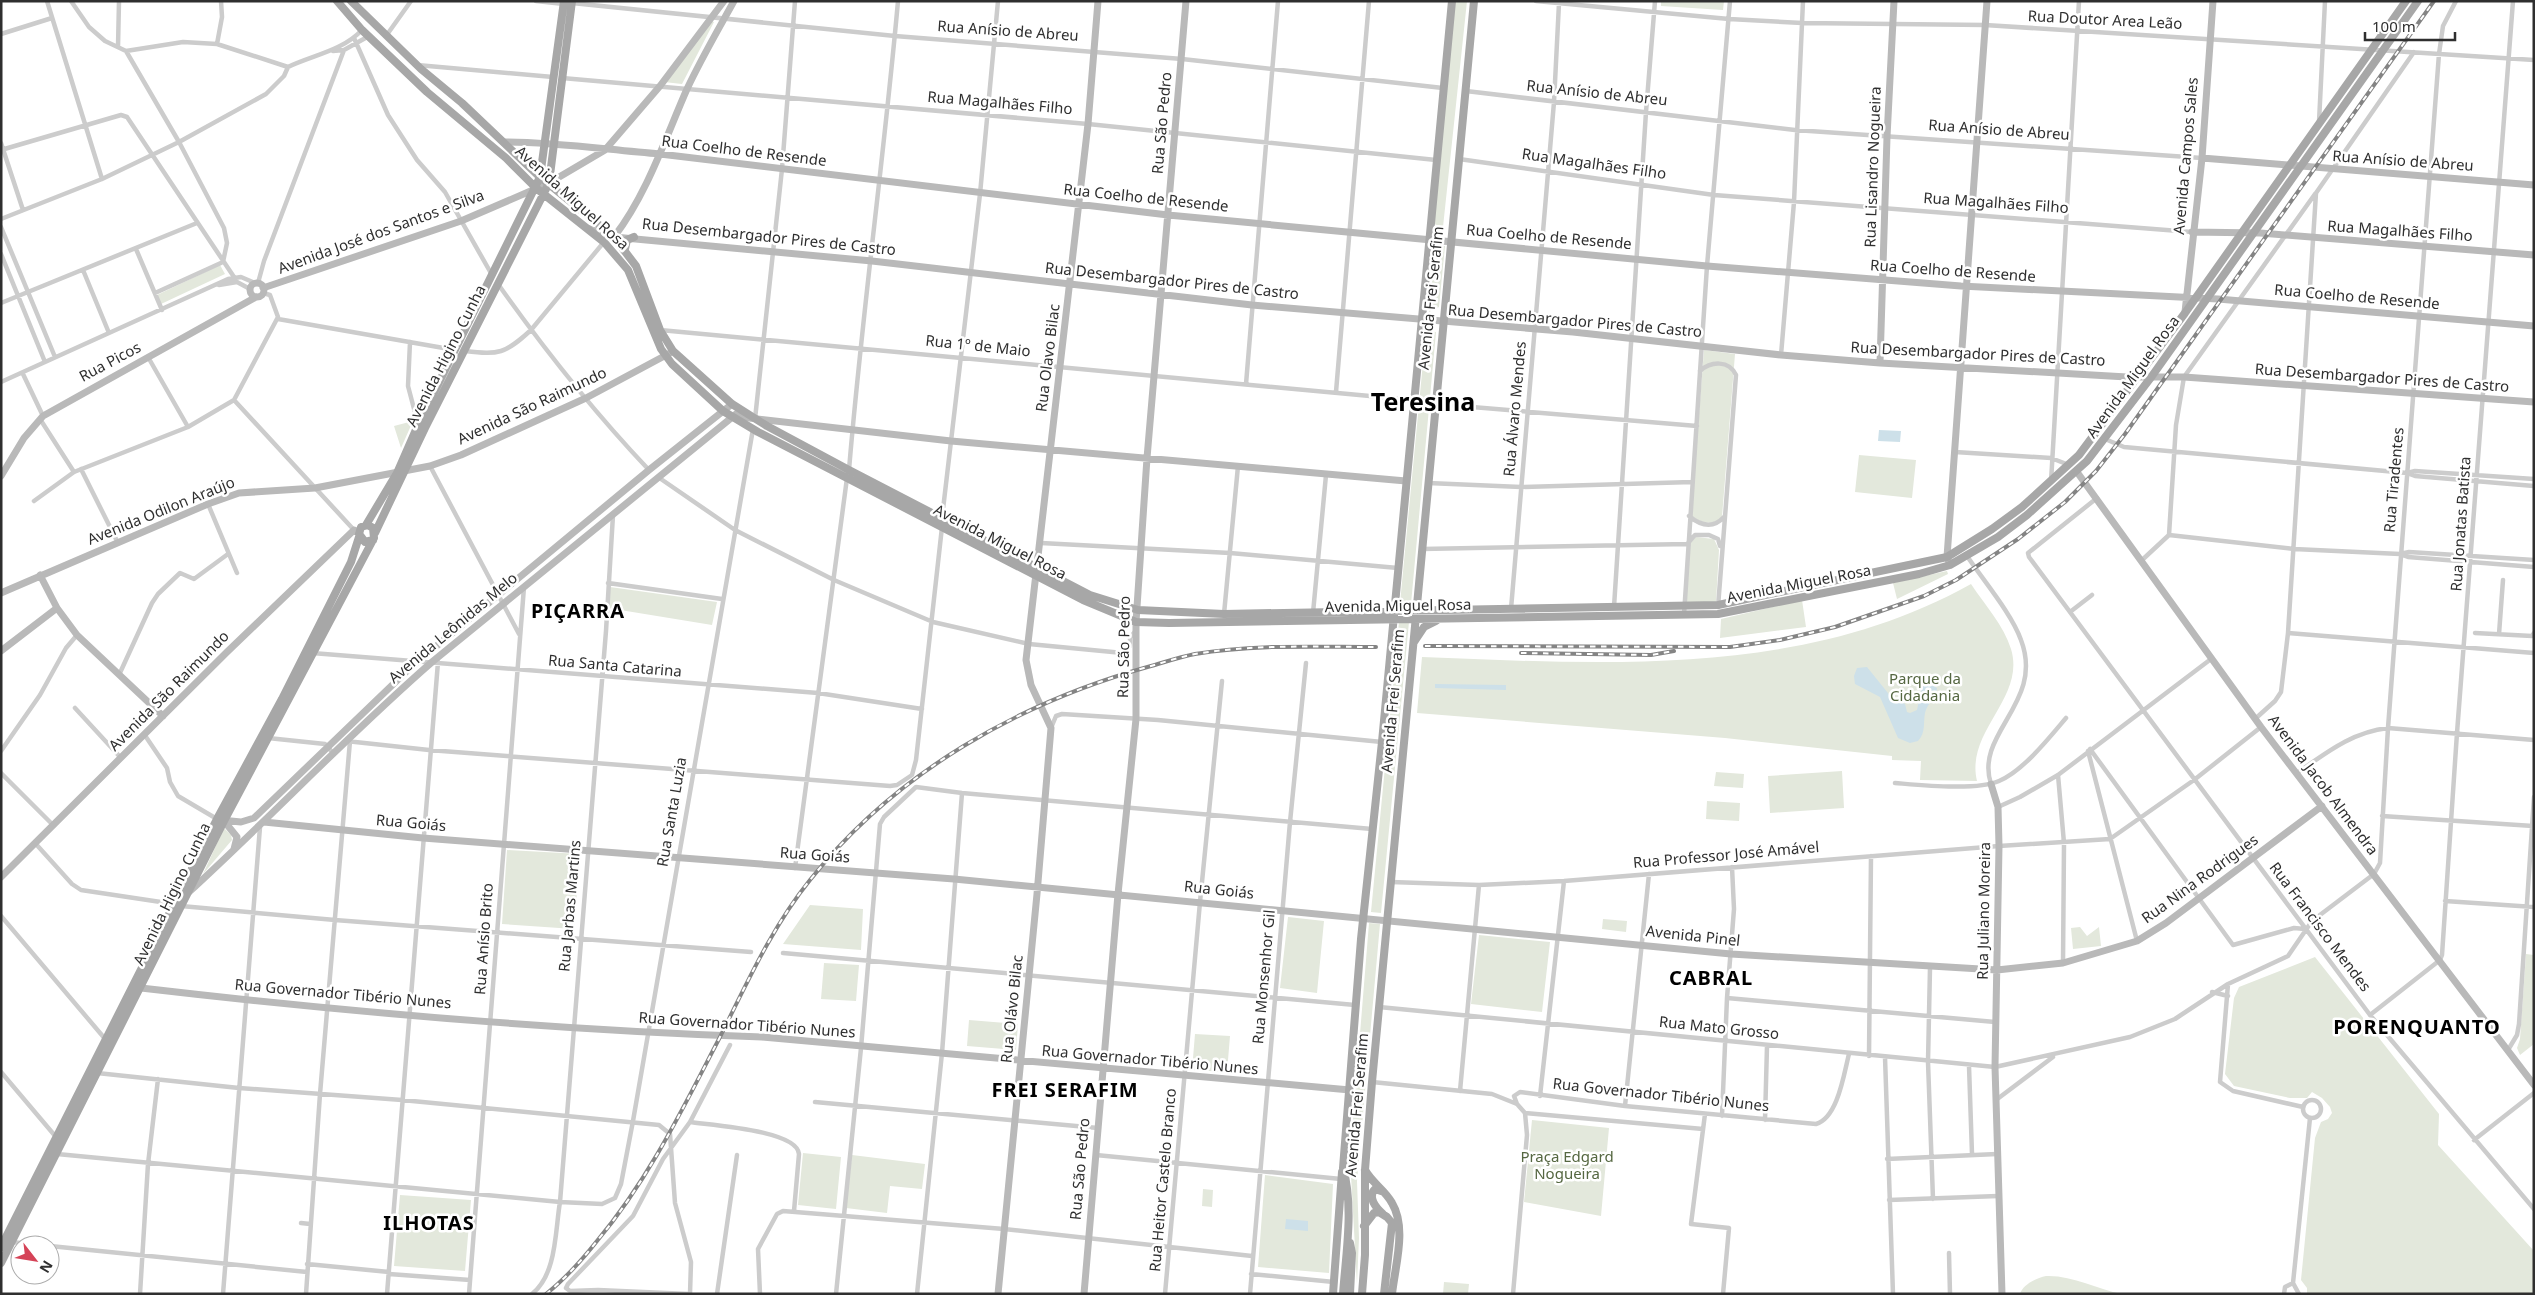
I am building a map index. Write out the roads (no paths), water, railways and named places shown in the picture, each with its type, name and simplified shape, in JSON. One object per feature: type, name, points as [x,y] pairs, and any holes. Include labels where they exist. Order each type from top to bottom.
[{"type":"main road","name":"Avenida Miguel Rosa","points":[[337,1],[362,30],[536,188],[604,242],[622,261],[631,275],[678,371],[723,410],[753,429],[942,518],[1083,600],[1136,625],[1718,614],[1919,574],[1968,558],[2079,476],[2105,439],[2155,376],[2208,298],[2305,167],[2388,50],[2418,1]]},
{"type":"main road","name":"Avenida Miguel Rosa","points":[[351,1],[416,65],[506,142],[549,184],[614,237],[625,250],[642,279],[669,353],[732,404],[848,474],[942,527],[1038,573],[1090,595],[1138,610],[1224,614],[1718,605],[1947,557],[1992,529],[2051,483],[2070,465],[2140,376],[2406,1]]},
{"type":"main road","name":"Avenida Frei Serafim","points":[[1349,1253],[1346,1180],[1343,1168],[1356,1005],[1452,1]]},
{"type":"main road","name":"Avenida Frei Serafim","points":[[1362,1294],[1365,1255],[1365,1170],[1372,1082],[1442,322],[1474,1]]},
{"type":"main road","points":[[549,184],[557,78],[568,2]]},
{"type":"main road","name":"Avenida Higino Cunha","points":[[16,1235],[141,988],[178,905],[282,699],[374,536],[401,472],[418,425],[536,188],[540,176],[544,142],[557,78]]},
{"type":"main road","name":"Avenida Higino Cunha","points":[[1,1247],[136,981],[178,905],[189,892],[220,820],[268,738],[351,562],[357,533],[366,525],[401,472],[465,351],[549,184]]},
{"type":"main road","points":[[625,250],[627,240],[634,237]]},
{"type":"main road","points":[[2070,465],[2079,476]]},
{"type":"main road","points":[[357,533],[365,542],[374,536],[373,528],[366,525]]},
{"type":"main road","points":[[1916,565],[1919,574]]},
{"type":"main road","points":[[1884,571],[1886,580]]},
{"type":"main road","points":[[1412,646],[1424,627],[1441,619]]},
{"type":"main road","points":[[1332,1294],[1343,1168]]},
{"type":"main road","points":[[1365,1170],[1373,1182],[1387,1196],[1400,1222],[1392,1294]]},
{"type":"main road","points":[[1384,1294],[1392,1223],[1374,1206],[1373,1189],[1387,1196]]},
{"type":"main road","points":[[1364,1226],[1368,1213],[1387,1196]]},
{"type":"main road","points":[[1364,1226],[1374,1213],[1383,1214]]},
{"type":"main road","name":"Avenida Higino Cunha","points":[[1,1263],[10,1246]]},
{"type":"main road","points":[[1343,1294],[1349,1253]]},
{"type":"main road","points":[[1349,1253],[1350,1294]]},
{"type":"street","points":[[47,1],[102,179]]},
{"type":"street","points":[[71,1],[89,27],[126,51],[179,142],[224,228],[227,243],[223,262]]},
{"type":"street","points":[[118,47],[119,1]]},
{"type":"street","points":[[217,44],[222,17],[221,1]]},
{"type":"street","points":[[386,36],[411,1]]},
{"type":"street","name":"Rua Anísio de Abreu","points":[[536,1],[568,2],[895,36],[1182,59],[1443,88]]},
{"type":"street","name":"Avenida José dos Santos e Silva","points":[[258,287],[461,221],[549,184],[605,150],[660,86],[724,1]]},
{"type":"street","points":[[614,237],[630,212],[660,154],[688,88],[734,1]]},
{"type":"street","points":[[755,419],[782,168],[786,97],[796,1]]},
{"type":"street","points":[[795,868],[848,474],[898,1]]},
{"type":"street","points":[[942,518],[980,194],[998,1]]},
{"type":"street","name":"Rua Olavo Bilac","points":[[1050,728],[1031,685],[1026,660],[1038,573],[1088,124],[1098,1]]},
{"type":"street","name":"Rua São Pedro","points":[[1084,1294],[1110,982],[1136,719],[1136,625],[1143,550],[1147,458],[1186,1]]},
{"type":"street","points":[[1246,384],[1278,1]]},
{"type":"street","points":[[1336,392],[1369,1]]},
{"type":"street","name":"Rua Doutor Area Leão","points":[[1536,1],[1729,19],[1802,23],[1985,25],[2373,48],[2534,60]]},
{"type":"street","points":[[1614,607],[1616,546],[1655,1]]},
{"type":"street","points":[[1684,615],[1687,544],[1697,426],[1707,266],[1722,121],[1730,1]]},
{"type":"street","points":[[1780,356],[1794,202],[1795,130],[1803,1]]},
{"type":"street","name":"Rua Lisandro Nogueira","points":[[1880,364],[1887,137],[1894,1]]},
{"type":"street","points":[[1950,565],[1947,557],[1987,1]]},
{"type":"street","points":[[2051,483],[2079,1]]},
{"type":"street","name":"Avenida Campos Sales","points":[[2185,313],[2188,297],[2192,232],[2202,158],[2213,1]]},
{"type":"street","points":[[2318,124],[2325,1]]},
{"type":"street","name":"Rua Tiradentes","points":[[2374,874],[2380,863],[2400,554],[2439,54],[2443,26],[2456,1]]},
{"type":"street","name":"Rua Jonatas Batista","points":[[2440,960],[2465,648],[2476,475],[2495,251],[2507,58],[2513,1]]},
{"type":"street","name":"Rua Álvaro Mendes","points":[[1511,609],[1540,249],[1554,102],[1559,2]]},
{"type":"street","points":[[1,34],[52,18]]},
{"type":"street","points":[[126,51],[183,42],[217,44],[288,68],[332,51],[354,38],[362,30]]},
{"type":"street","points":[[332,51],[344,50],[358,44],[369,36]]},
{"type":"street","points":[[354,38],[388,115],[417,160],[446,192],[493,276]]},
{"type":"street","points":[[258,287],[264,261],[344,50]]},
{"type":"street","points":[[2141,561],[2169,535],[2174,451],[2182,377],[2316,193],[2414,52]]},
{"type":"street","name":"Rua Magalhães Filho","points":[[416,65],[688,88],[888,108],[1088,124],[1265,144],[1436,160]]},
{"type":"street","points":[[1,220],[102,179],[179,142],[266,94],[284,76],[288,68]]},
{"type":"street","name":"Rua Anísio de Abreu","points":[[1464,91],[1795,130],[2202,158],[2534,185]]},
{"type":"street","points":[[2,150],[121,115],[130,118],[234,277]]},
{"type":"street","name":"Rua Coelho de Resende","points":[[506,142],[552,142],[605,150],[660,154],[782,168],[980,194],[1429,240],[1707,266],[1967,286],[2196,297],[2534,326]]},
{"type":"street","points":[[1,143],[23,210]]},
{"type":"street","name":"Rua Magalhães Filho","points":[[1458,159],[1714,195],[2192,232],[2242,233],[2424,248],[2534,254]]},
{"type":"street","points":[[2256,719],[2275,701],[2282,689],[2294,549],[2316,193]]},
{"type":"street","points":[[1,303],[197,223]]},
{"type":"street","points":[[1,226],[55,357]]},
{"type":"street","name":"Rua Desembargador Pires de Castro","points":[[587,228],[614,237],[634,237],[872,261],[1161,296],[1534,330],[1780,356],[1880,364],[2182,377],[2534,402]]},
{"type":"street","points":[[465,351],[498,353],[509,348],[531,330],[604,242]]},
{"type":"street","points":[[136,249],[162,310]]},
{"type":"street","points":[[1,254],[45,362]]},
{"type":"street","points":[[155,294],[223,262]]},
{"type":"street","points":[[83,270],[110,333]]},
{"type":"street","points":[[1,382],[23,374],[55,357],[234,277],[245,278],[270,296],[278,314],[278,319],[234,400],[188,427],[74,472],[34,501]]},
{"type":"street","points":[[218,285],[237,282],[258,287]]},
{"type":"street","points":[[498,284],[531,330],[586,398],[649,470]]},
{"type":"street","name":"Rua Picos","points":[[1,476],[4,465],[42,417],[256,297],[251,294],[258,287]]},
{"type":"street","points":[[278,319],[455,350]]},
{"type":"street","name":"Rua 1º de Maio","points":[[660,330],[960,356],[1413,400]]},
{"type":"street","points":[[410,342],[408,386],[418,425]]},
{"type":"street","name":"Avenida São Raimundo","points":[[401,472],[430,466],[461,455],[586,398],[669,353]]},
{"type":"street","points":[[148,357],[188,427]]},
{"type":"street","points":[[1700,372],[1710,364],[1720,363],[1730,366],[1736,374],[1721,550],[1718,614]]},
{"type":"street","points":[[23,374],[42,417],[74,472]]},
{"type":"street","points":[[234,400],[357,533]]},
{"type":"street","name":"Avenida Leônidas Melo","points":[[220,820],[241,822],[254,818],[327,745],[420,661],[498,594],[732,404]]},
{"type":"street","points":[[1435,404],[1697,426]]},
{"type":"street","name":"Avenida Leônidas Melo","points":[[189,892],[262,824],[333,753],[435,662],[504,602],[741,410]]},
{"type":"street","points":[[732,416],[951,441],[1406,481]]},
{"type":"street","name":"Rua Santa Luzia","points":[[560,1202],[602,1204],[615,1198],[622,1184],[662,944],[753,429]]},
{"type":"street","points":[[2105,439],[2112,443],[2134,448],[2299,464],[2534,479]]},
{"type":"street","points":[[1955,452],[2051,458],[2070,465]]},
{"type":"street","points":[[430,466],[520,635]]},
{"type":"street","points":[[1224,614],[1238,466]]},
{"type":"street","points":[[81,469],[118,543]]},
{"type":"street","name":"Avenida Odilon Araújo","points":[[1,593],[208,504],[239,493],[315,488],[401,472]]},
{"type":"street","points":[[2407,472],[2414,476],[2534,486]]},
{"type":"street","points":[[1313,613],[1326,475]]},
{"type":"street","name":"Avenida Jacob Almendra","points":[[2079,476],[2261,727],[2534,1085]]},
{"type":"street","points":[[658,477],[735,530],[834,580],[933,622],[1029,644],[1123,654],[1130,646],[1130,638],[1136,625]]},
{"type":"street","points":[[1428,483],[1521,487],[1692,482]]},
{"type":"street","name":"Rua Francisco Mendes","points":[[2096,498],[2028,553],[2030,559],[2370,1015],[2534,1209]]},
{"type":"street","points":[[208,504],[237,573]]},
{"type":"street","name":"Rua Jarbas Martins","points":[[532,1294],[542,1283],[549,1268],[560,1202],[565,1116],[602,677],[613,515]]},
{"type":"street","points":[[1689,516],[1699,523],[1710,525],[1716,524],[1724,517]]},
{"type":"street","points":[[306,1294],[313,1180],[348,741],[429,750],[807,781],[890,786],[901,783],[914,772],[933,622],[942,527]]},
{"type":"street","name":"Avenida São Raimundo","points":[[1,877],[226,652],[357,533]]},
{"type":"street","points":[[1422,549],[1687,544],[1695,535],[1709,535],[1718,540],[1721,550]]},
{"type":"street","points":[[2169,535],[2294,549],[2400,554],[2409,552],[2534,560]]},
{"type":"street","points":[[1041,543],[1143,550],[1230,553],[1398,568]]},
{"type":"street","points":[[119,676],[158,594],[177,574],[182,573],[194,579],[228,554]]},
{"type":"street","points":[[2400,554],[2408,557],[2534,567]]},
{"type":"street","name":"Rua Juliano Moreira","points":[[1968,558],[2017,631],[2027,665],[2027,676],[2023,690],[1991,750],[1987,769],[1998,807],[1999,846],[1994,1067],[2002,1294]]},
{"type":"street","points":[[40,575],[57,608],[78,635],[163,716]]},
{"type":"street","points":[[2499,634],[2503,580]]},
{"type":"street","points":[[608,583],[722,599]]},
{"type":"street","name":"Rua Anísio Brito","points":[[468,1294],[478,1194],[524,586]]},
{"type":"street","points":[[2070,612],[2092,595]]},
{"type":"street","points":[[1,651],[57,608]]},
{"type":"street","points":[[2288,633],[2534,653]]},
{"type":"street","points":[[2475,633],[2532,636],[2534,633]]},
{"type":"street","points":[[1,752],[40,695],[66,648],[78,635]]},
{"type":"street","name":"Rua Santa Catarina","points":[[309,652],[519,671],[818,693],[922,709]]},
{"type":"street","points":[[1998,807],[2020,797],[2058,775],[2211,659]]},
{"type":"street","points":[[387,1294],[435,662]]},
{"type":"street","name":"Rua Monsenhor Gil","points":[[1250,1294],[1282,910],[1306,663]]},
{"type":"street","name":"Rua Heitor Castelo Branco","points":[[1165,1294],[1208,814],[1222,681]]},
{"type":"street","points":[[75,708],[121,758]]},
{"type":"street","points":[[1050,728],[1059,714],[1136,719],[1382,742]]},
{"type":"street","points":[[1895,783],[1990,784],[2000,781],[2027,760],[2066,718]]},
{"type":"street","points":[[2110,840],[2194,780],[2261,727]]},
{"type":"street","name":"Rua Olávo Bilac","points":[[998,1294],[1038,886],[1050,728]]},
{"type":"street","points":[[2297,773],[2357,735],[2388,728],[2534,740]]},
{"type":"street","points":[[144,734],[167,768],[170,782],[178,796],[220,820],[237,837],[236,845],[231,853]]},
{"type":"street","points":[[268,738],[327,745],[333,753]]},
{"type":"street","points":[[2089,750],[2200,897],[2233,945],[2294,928],[2305,929],[2374,874]]},
{"type":"street","points":[[2089,750],[2110,840],[2137,941]]},
{"type":"street","points":[[1,773],[53,825]]},
{"type":"street","points":[[2058,775],[2064,843],[2063,963]]},
{"type":"street","points":[[836,1294],[842,1216],[861,1048],[881,820],[916,787],[962,794],[1372,829]]},
{"type":"street","points":[[916,1294],[942,1054],[962,794]]},
{"type":"street","points":[[2508,1050],[2517,1035],[2519,1024],[2534,797]]},
{"type":"street","name":"Rua Nina Rodrigues","points":[[1997,970],[2063,963],[2137,941],[2166,923],[2322,806]]},
{"type":"street","points":[[2382,816],[2533,826]]},
{"type":"street","points":[[223,1294],[245,1000],[262,824]]},
{"type":"street","name":"Rua Goiás","points":[[262,824],[1038,886],[1387,922]]},
{"type":"street","name":"Rua Professor José Amável","points":[[1390,882],[1480,885],[1732,868],[1999,846],[2110,840]]},
{"type":"street","points":[[35,843],[72,884],[81,890],[178,905],[335,920],[751,952]]},
{"type":"street","points":[[1869,1056],[1871,1011],[1871,856]]},
{"type":"street","points":[[1722,1116],[1727,998],[1734,909],[1732,868]]},
{"type":"street","points":[[1625,1106],[1649,874]]},
{"type":"street","points":[[1540,1096],[1564,880]]},
{"type":"street","points":[[1460,1090],[1480,885]]},
{"type":"street","points":[[2445,901],[2534,907]]},
{"type":"street","points":[[1,916],[106,1040]]},
{"type":"street","name":"Avenida Pinel","points":[[1387,922],[1731,954],[1930,968],[1997,970]]},
{"type":"street","name":"Rua Mato Grosso","points":[[1379,1008],[1994,1067],[2056,1055],[2130,1037],[2155,1028],[2175,1019],[2212,992],[2288,956],[2300,941],[2305,929]]},
{"type":"street","points":[[784,953],[1275,996],[1356,1005]]},
{"type":"street","points":[[2370,1015],[2440,960]]},
{"type":"street","points":[[1930,968],[1928,1062],[1933,1199]]},
{"type":"street","points":[[136,981],[141,988]]},
{"type":"street","points":[[2228,984],[2219,1076],[2222,1085],[2246,1095],[2303,1107]]},
{"type":"street","name":"Rua Governador Tibério Nunes","points":[[141,988],[245,1000],[409,1014],[647,1032],[762,1038],[1103,1068],[1267,1085],[1350,1090]]},
{"type":"street","points":[[2212,992],[2228,996]]},
{"type":"street","points":[[1727,998],[1995,1022]]},
{"type":"street","points":[[98,1073],[239,1088],[402,1100],[659,1125],[670,1134],[672,1148],[675,1203],[691,1262],[690,1294],[567,1290],[568,1284],[633,1216],[654,1174],[672,1148],[690,1122],[730,1045]]},
{"type":"street","points":[[1765,1120],[1767,1046]]},
{"type":"street","name":"Rua Governador Tibério Nunes","points":[[1517,1104],[1514,1099],[1516,1093],[1520,1092],[1625,1106],[1816,1124],[1828,1116],[1838,1098],[1849,1054]]},
{"type":"street","name":"Rua Mato Grosso","points":[[1996,1100],[2056,1055]]},
{"type":"street","points":[[1885,1057],[1893,1294]]},
{"type":"street","points":[[2032,1060],[2037,1064],[2034,1070]]},
{"type":"street","points":[[1969,1066],[1972,1154]]},
{"type":"street","points":[[1,1072],[56,1138]]},
{"type":"street","points":[[140,1294],[148,1164],[158,1079]]},
{"type":"street","points":[[1372,1082],[1498,1095],[1517,1104],[1525,1113],[1527,1135],[1513,1294]]},
{"type":"street","points":[[2474,1140],[2534,1092]]},
{"type":"street","points":[[2312,1100],[2319,1104],[2318,1115],[2310,1118],[2304,1113],[2303,1107],[2306,1102],[2312,1100]]},
{"type":"street","points":[[815,1102],[1098,1128]]},
{"type":"street","name":"Rua Governador Tibério Nunes","points":[[1525,1113],[1703,1129]]},
{"type":"street","points":[[1705,1114],[1691,1224],[1729,1227],[1723,1294]]},
{"type":"street","points":[[2299,1294],[2293,1283],[2310,1118]]},
{"type":"street","points":[[690,1122],[766,1133],[798,1149],[794,1211]]},
{"type":"street","points":[[56,1154],[313,1180],[560,1202]]},
{"type":"street","points":[[1887,1159],[1997,1154]]},
{"type":"street","points":[[717,1294],[737,1155]]},
{"type":"street","points":[[1096,1155],[1341,1179]]},
{"type":"street","points":[[1889,1200],[1998,1196]]},
{"type":"street","points":[[760,1294],[758,1249],[777,1214],[794,1211],[1004,1229],[1252,1256]]},
{"type":"street","points":[[301,1223],[310,1224]]},
{"type":"street","points":[[60,1247],[307,1272]]},
{"type":"street","points":[[1949,1254],[1950,1294]]},
{"type":"street","points":[[307,1264],[470,1280]]},
{"type":"street","points":[[1251,1274],[1334,1282]]},
{"type":"street","points":[[2284,1294],[2285,1287],[2293,1283]]},
{"type":"railway","points":[[1425,646],[1730,647],[1780,640],[1835,627],[1924,596],[1956,580],[2018,539],[2065,502],[2096,471],[2125,434],[2434,1]]},
{"type":"railway","points":[[546,1294],[567,1276],[591,1248],[616,1217],[649,1168],[692,1090],[761,956],[796,898],[844,841],[881,806],[921,774],[964,746],[1008,721],[1055,699],[1102,681],[1178,658],[1217,651],[1262,647],[1376,647]]},
{"type":"railway","points":[[1521,653],[1651,655],[1674,651]]},
{"type":"district","name":"Teresina","points":[[1423,402]]},
{"type":"district","name":"PIÇARRA","points":[[578,611]]},
{"type":"district","name":"CABRAL","points":[[1711,978]]},
{"type":"district","name":"PORENQUANTO","points":[[2417,1027]]},
{"type":"district","name":"FREI SERAFIM","points":[[1065,1090]]},
{"type":"district","name":"ILHOTAS","points":[[429,1223]]},
{"type":"park label","name":"Parque da Cidadania","points":[[1925,688]]},
{"type":"park label","name":"Praça Edgard Nogueira","points":[[1567,1166]]}]
